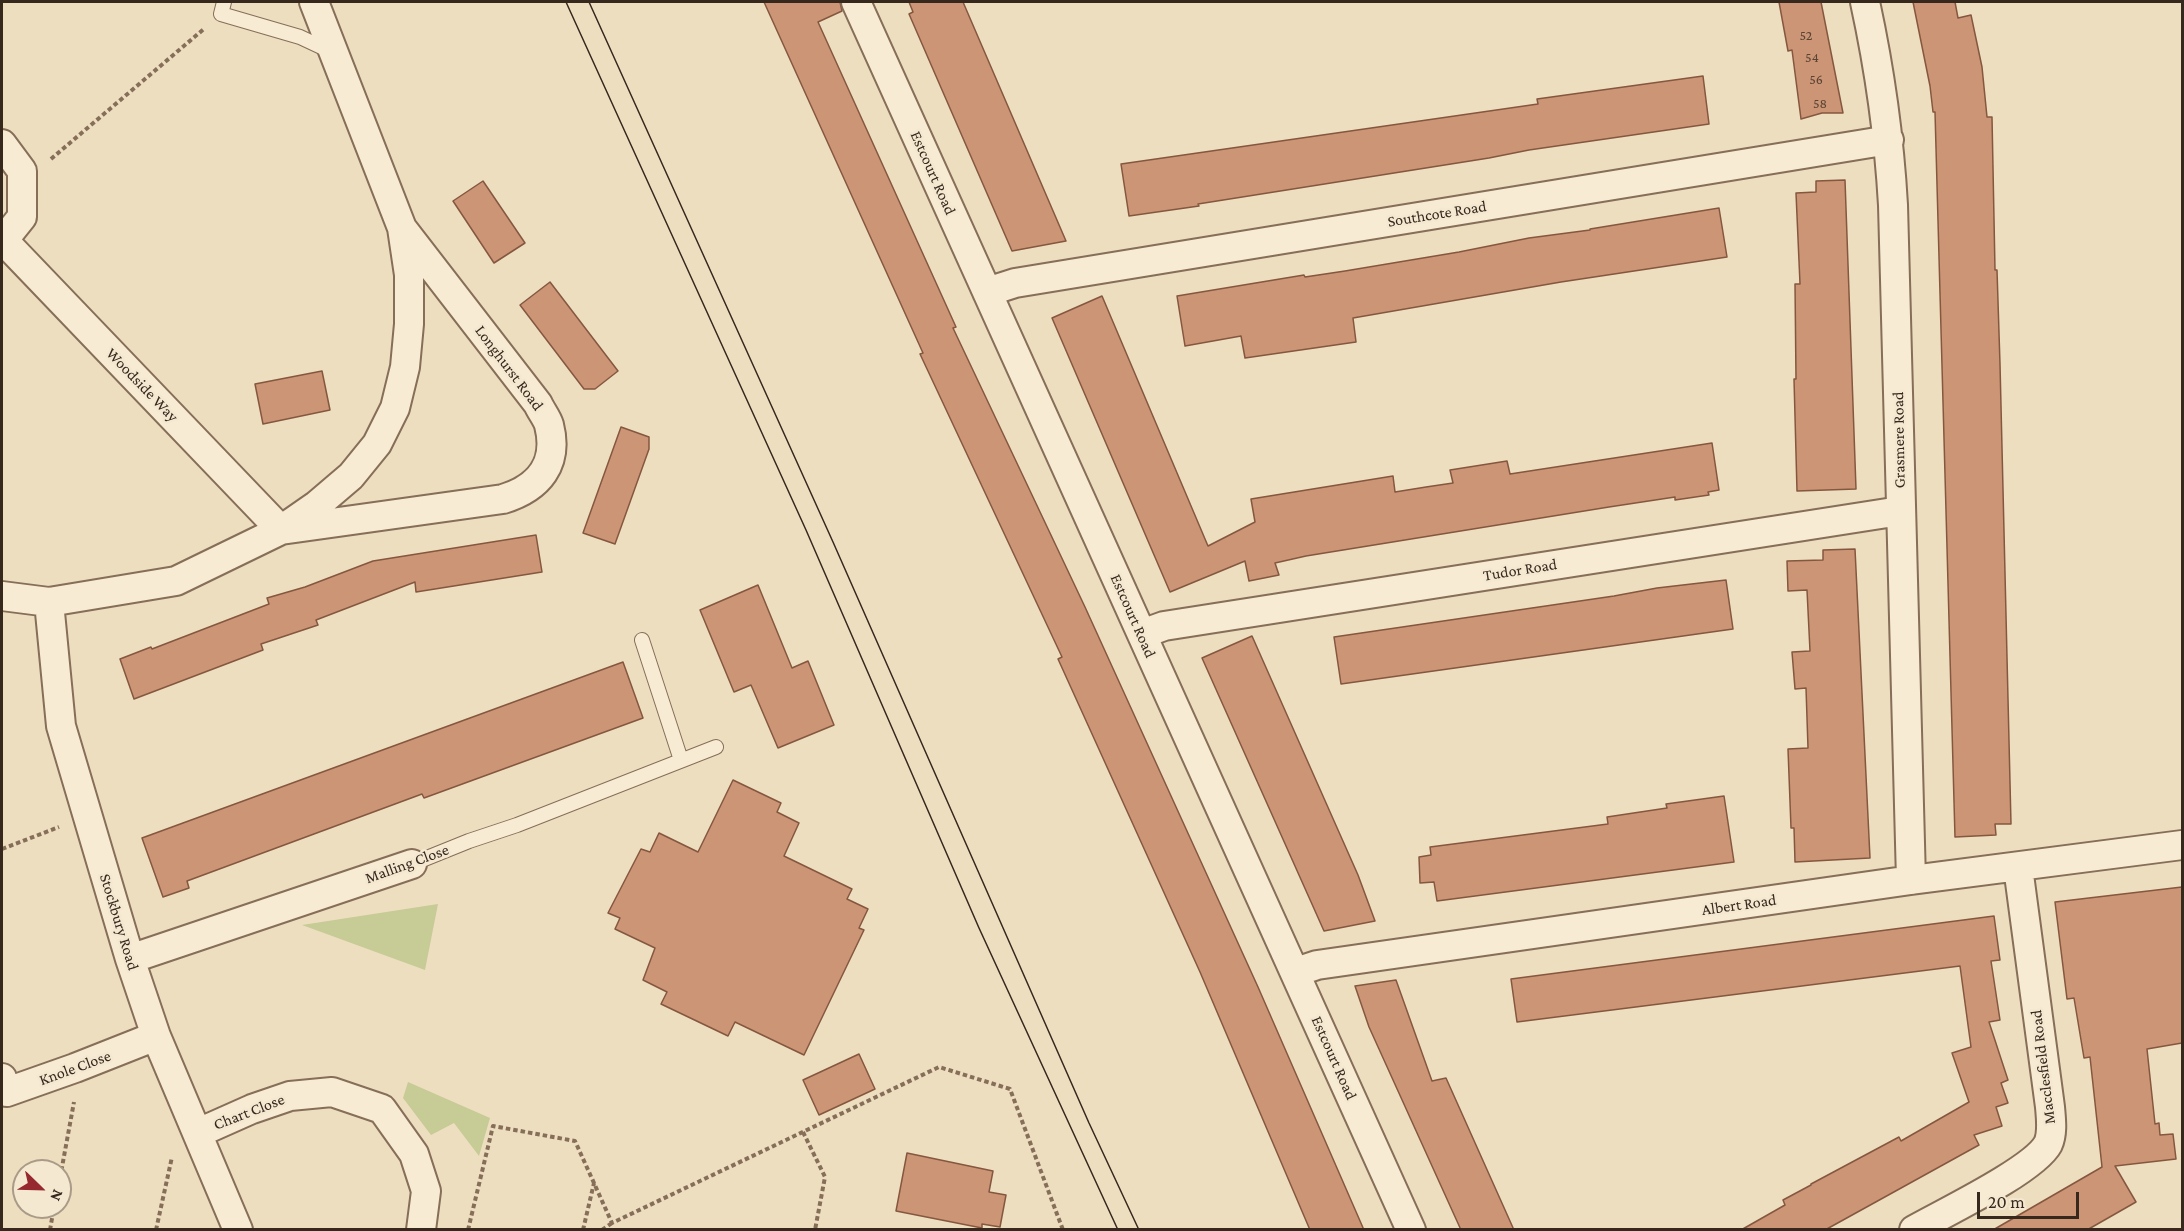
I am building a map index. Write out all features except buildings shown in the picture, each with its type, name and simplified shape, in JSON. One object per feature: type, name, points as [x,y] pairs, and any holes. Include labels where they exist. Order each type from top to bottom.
[{"type":"street","name":"Longhurst Road","points":[[2,596],[49,602],[176,581],[281,530],[317,505],[351,476],[377,444],[395,408],[405,367],[409,324],[409,275],[402,228],[314,2]]},
{"type":"street","name":"Estcourt Road","points":[[856,2],[1411,1230]]},
{"type":"street","name":"Grasmere Road","points":[[1865,2],[1879,65],[1889,140],[1911,880]]},
{"type":"street","name":"Southcote Road","points":[[987,292],[1015,283],[1889,140]]},
{"type":"street","points":[[2,144],[22,171],[21,217],[3,242]]},
{"type":"street","name":"Longhurst Road","points":[[281,530],[503,499],[523,493],[546,468],[552,451],[549,423],[537,404],[402,228]]},
{"type":"street","name":"Woodside Way","points":[[3,242],[281,530]]},
{"type":"street","name":"Tudor Road","points":[[1142,634],[1176,624],[1900,511]]},
{"type":"street","name":"Stockbury Road","points":[[49,602],[62,726],[130,959],[156,1036],[238,1230]]},
{"type":"street","name":"Albert Road","points":[[1296,972],[1317,965],[1911,880],[2182,845]]},
{"type":"street","name":"Malling Close","points":[[130,959],[412,864]]},
{"type":"street","name":"Macclesfield Road","points":[[1914,1230],[2003,1180],[2038,1156],[2048,1143],[2052,1130],[2018,867]]},
{"type":"street","name":"Knole Close","points":[[3,1088],[75,1068],[156,1036]]},
{"type":"street","name":"Chart Close","points":[[198,1133],[252,1109],[290,1096],[332,1092],[382,1109],[414,1154],[426,1191],[421,1230]]},
{"type":"lane","points":[[223,8],[300,37],[333,53]]},
{"type":"lane","points":[[642,640],[681,760]]},
{"type":"lane","name":"Malling Close","points":[[412,864],[716,747]]},
{"type":"path","points":[[22,171],[47,162],[223,8]]},
{"type":"path","points":[[2,849],[88,816]]},
{"type":"path","points":[[602,1230],[612,1222],[939,1067],[1010,1089],[1064,1230]]},
{"type":"path","points":[[64,1159],[74,1106],[75,1068]]},
{"type":"path","points":[[156,1230],[184,1102]]},
{"type":"path","points":[[468,1230],[494,1126],[575,1141],[612,1222]]},
{"type":"path","points":[[803,1132],[825,1178],[815,1230]]},
{"type":"path","points":[[583,1230],[594,1182]]},
{"type":"green space","points":[[438,904],[425,970],[302,925]]},
{"type":"green space","points":[[408,1082],[490,1118],[479,1156],[454,1123],[431,1135],[403,1098]]},
{"type":"tram line","points":[[566,2],[806,530],[979,928],[1118,1230]]},
{"type":"tram line","points":[[589,2],[833,542],[1089,1123],[1139,1230]]}]
